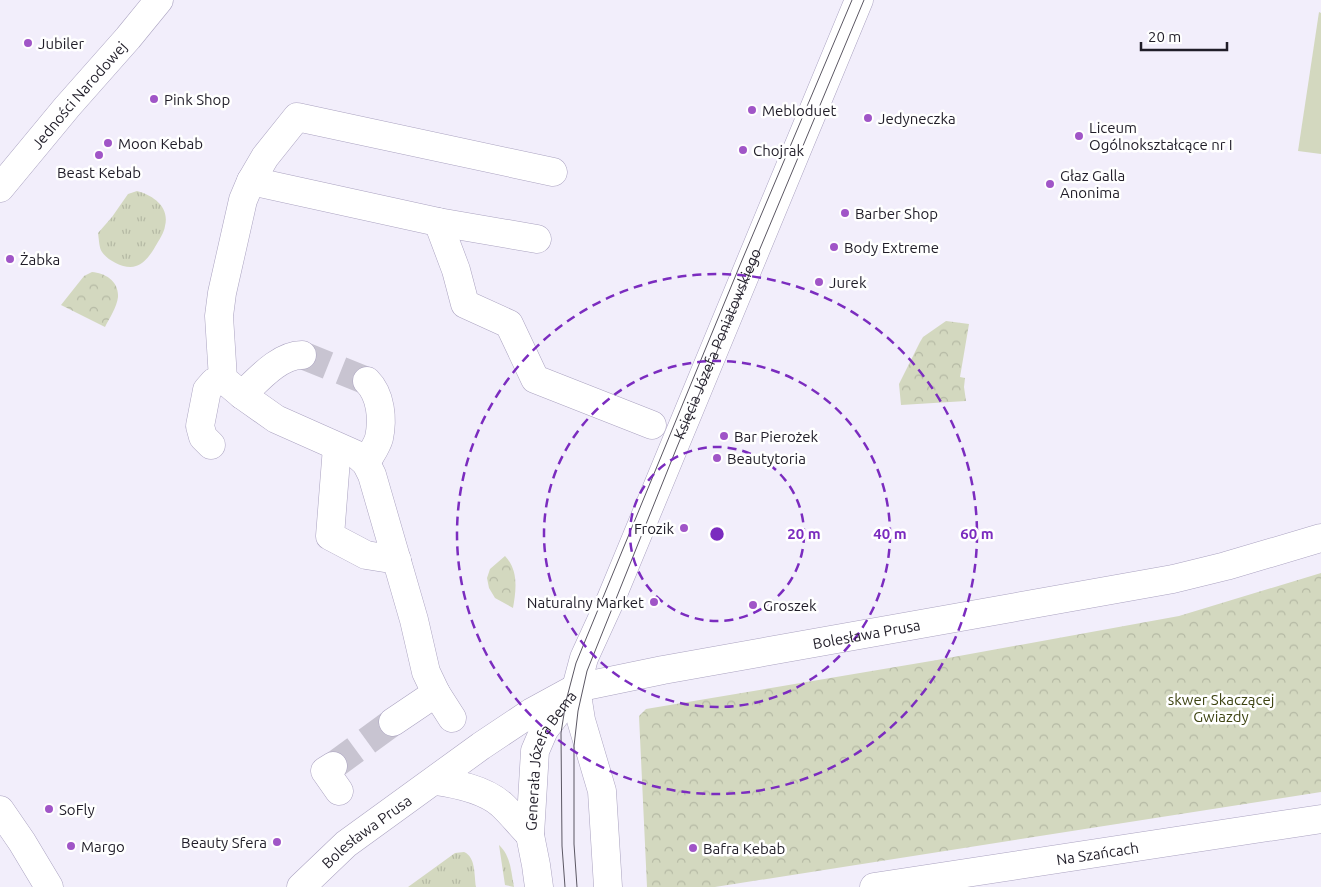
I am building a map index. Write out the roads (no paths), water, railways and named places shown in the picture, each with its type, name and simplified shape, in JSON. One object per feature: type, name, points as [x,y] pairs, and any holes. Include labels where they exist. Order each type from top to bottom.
[{"type":"street","name":"Jedności Narodowej","points":[[0,188],[158,0]]},
{"type":"street","name":"Księcia Józefa Poniatowskiego","points":[[576,688],[584,658],[611,599],[859,0]]},
{"type":"street","points":[[233,387],[219,316],[222,293],[243,200],[251,181],[265,157],[296,117],[553,172]]},
{"type":"street","points":[[251,181],[438,222],[537,239]]},
{"type":"street","points":[[438,222],[456,270],[465,304],[509,324],[535,378],[652,425]]},
{"type":"street","points":[[233,387],[263,376],[281,362],[295,355],[302,355]]},
{"type":"street","points":[[366,381],[373,388],[378,401],[380,416],[379,439],[366,463]]},
{"type":"street","points":[[211,446],[203,437],[200,426],[207,390],[214,382],[233,387],[276,420],[357,455],[366,463],[372,475],[397,560],[426,672],[436,693],[452,718]]},
{"type":"street","points":[[338,447],[330,536],[366,555],[397,560]]},
{"type":"street","name":"Bolesława Prusa","points":[[301,887],[346,844],[481,746],[576,688],[663,670],[1173,580],[1321,538]]},
{"type":"street","name":"Generała Józefa Bema","points":[[539,887],[530,835],[535,752],[544,730],[576,688]]},
{"type":"street","name":"Generała Józefa Bema","points":[[576,688],[581,720],[602,791],[608,887]]},
{"type":"street","points":[[393,722],[436,693]]},
{"type":"street","points":[[435,781],[449,783],[487,796],[500,804],[530,835]]},
{"type":"street","points":[[0,810],[22,842],[48,887]]},
{"type":"street","name":"Na Szańcach","points":[[874,887],[1321,819]]},
{"type":"tunnel","points":[[302,355],[367,381]]},
{"type":"tunnel","points":[[333,766],[393,722]]},
{"type":"tram line","points":[[565,887],[562,846],[561,733],[566,701],[576,663],[740,265],[852,0]]},
{"type":"tram line","points":[[577,887],[574,844],[574,746],[578,711],[587,671],[677,447],[864,0]]},
{"type":"place","name":"Jubiler","points":[[28,43]]},
{"type":"place","name":"Pink Shop","points":[[154,99]]},
{"type":"place","name":"Mebloduet","points":[[752,110]]},
{"type":"place","name":"Jedyneczka","points":[[868,118]]},
{"type":"place","name":"Liceum Ogólnokształcące nr I","points":[[1079,136]]},
{"type":"place","name":"Moon Kebab","points":[[108,143]]},
{"type":"place","name":"Chojrak","points":[[743,150]]},
{"type":"place","name":"Beast Kebab","points":[[99,155]]},
{"type":"place","name":"Głaz Galla Anonima","points":[[1050,184]]},
{"type":"place","name":"Barber Shop","points":[[845,213]]},
{"type":"place","name":"Body Extreme","points":[[834,247]]},
{"type":"place","name":"Żabka","points":[[10,259]]},
{"type":"place","name":"Jurek","points":[[819,282]]},
{"type":"place","name":"Bar Pierożek","points":[[724,436]]},
{"type":"place","name":"Beautytoria","points":[[717,458]]},
{"type":"place","name":"Frozik","points":[[684,528]]},
{"type":"place","name":"Naturalny Market","points":[[654,602]]},
{"type":"place","name":"Groszek","points":[[753,605]]},
{"type":"place","name":"SoFly","points":[[49,809]]},
{"type":"place","name":"Beauty Sfera","points":[[277,842]]},
{"type":"place","name":"Margo","points":[[71,846]]},
{"type":"place","name":"Bafra Kebab","points":[[693,848]]},
{"type":"park label","name":"skwer Skaczącej Gwiazdy","points":[[1221,708]]}]
